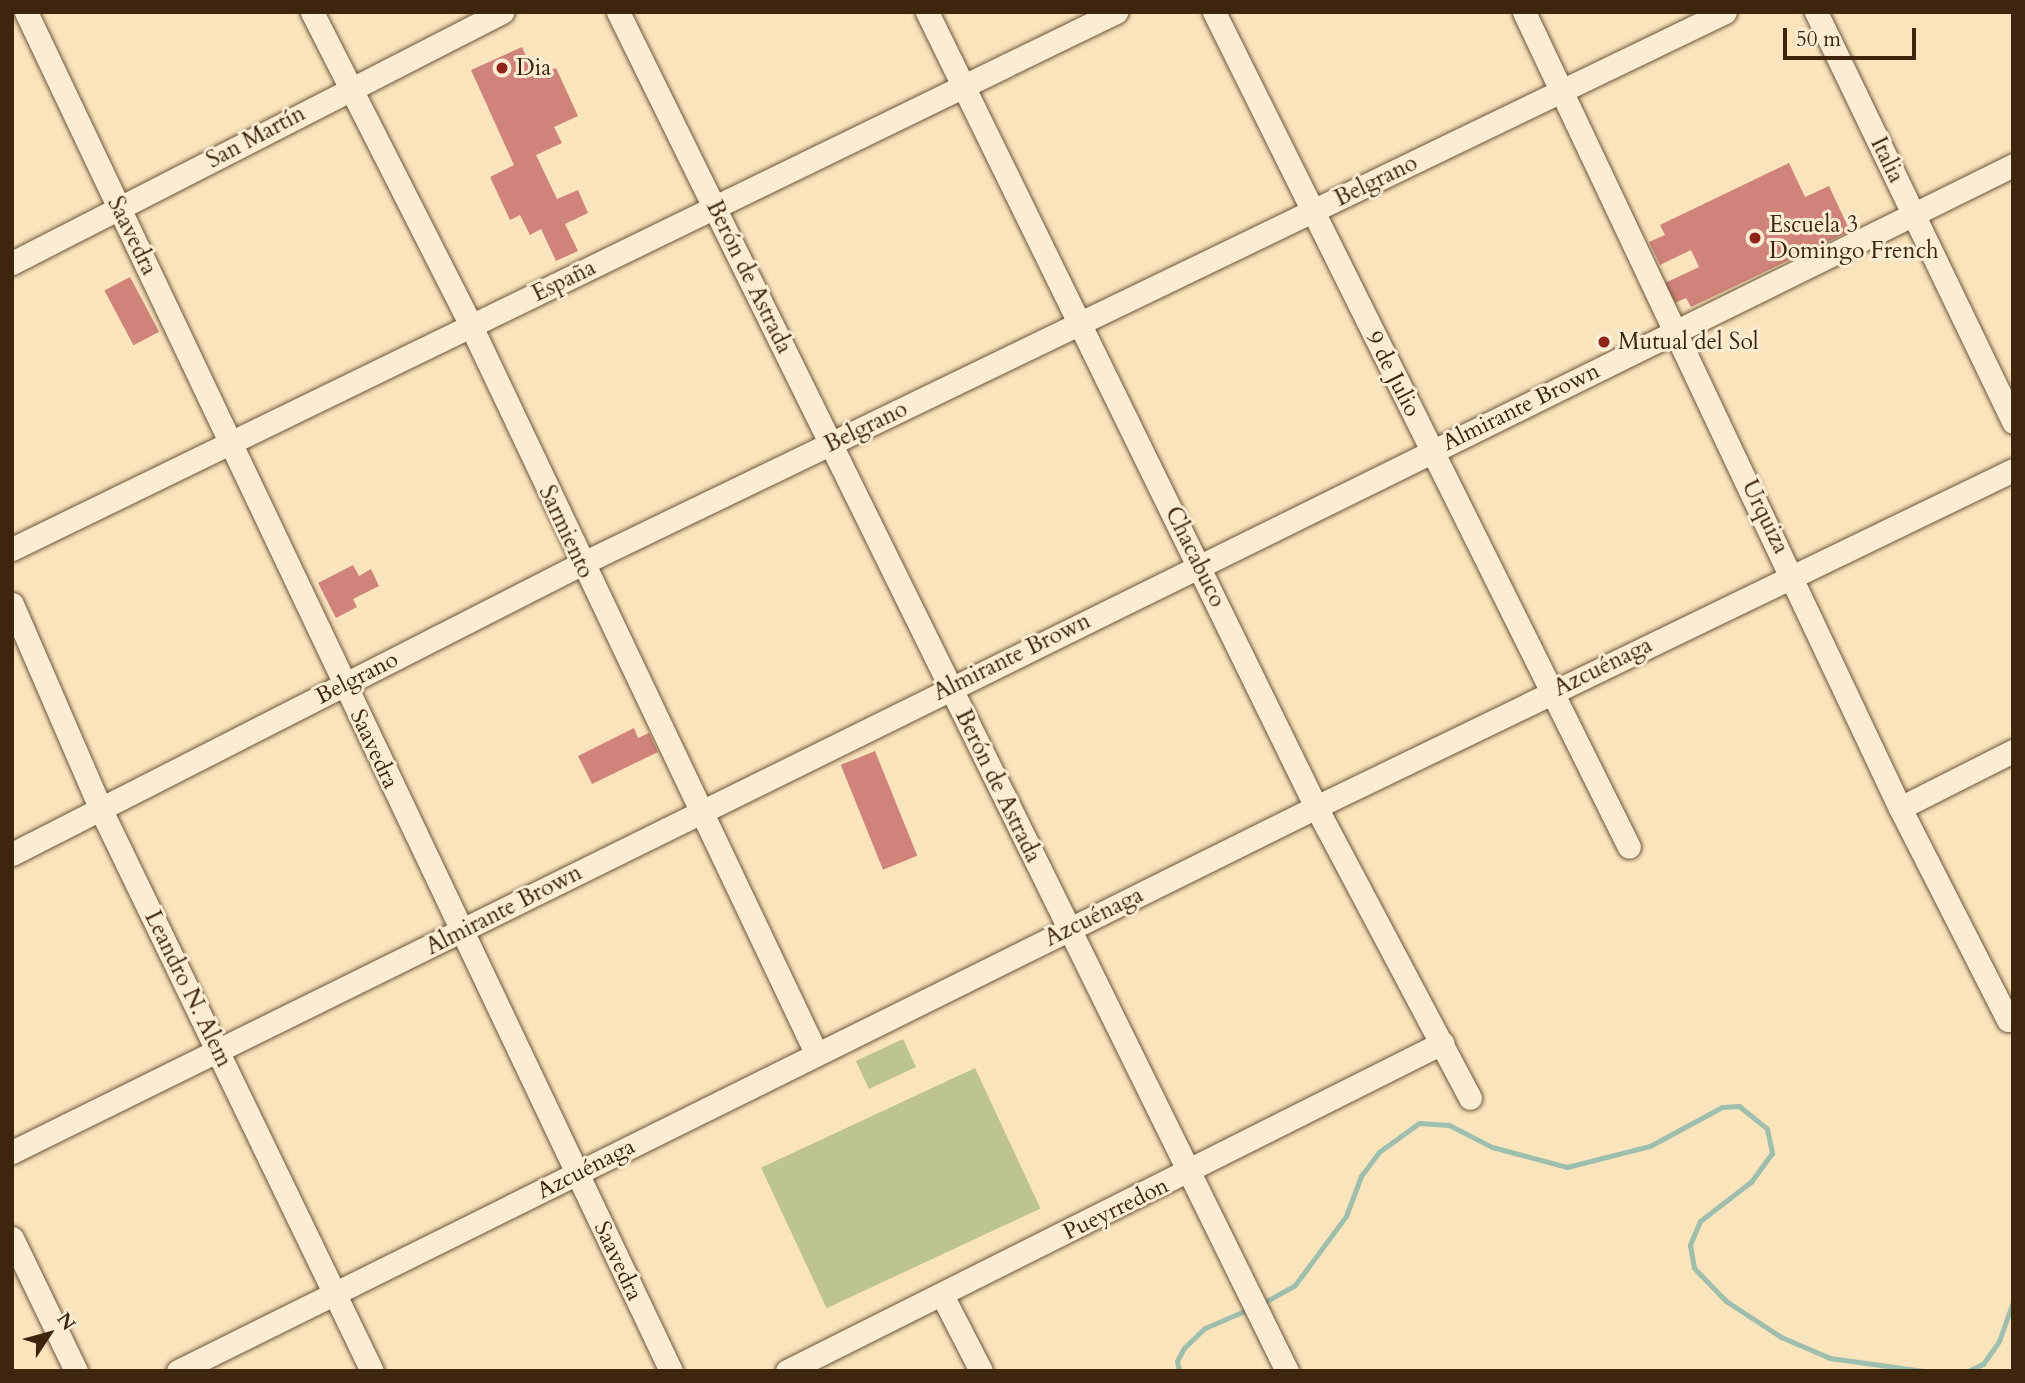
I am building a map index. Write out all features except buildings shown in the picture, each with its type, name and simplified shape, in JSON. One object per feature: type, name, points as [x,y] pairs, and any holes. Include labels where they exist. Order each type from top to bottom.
[{"type":"street","name":"Saavedra","points":[[26,12],[671,1371]]},
{"type":"street","name":"Sarmiento","points":[[312,12],[471,326],[581,564],[816,1053]]},
{"type":"street","name":"San Martín","points":[[12,263],[120,210],[349,87],[502,12]]},
{"type":"street","name":"Berón de Astrada","points":[[618,12],[1067,930],[1287,1371]]},
{"type":"street","name":"Chacabuco","points":[[927,12],[1316,807],[1470,1098]]},
{"type":"street","name":"España","points":[[12,549],[1116,12]]},
{"type":"street","name":"9 de Julio","points":[[1214,12],[1629,847]]},
{"type":"street","name":"Urquiza","points":[[1524,12],[1793,573],[1900,808],[2008,1020]]},
{"type":"street","name":"Belgrano","points":[[12,854],[581,564],[1725,12]]},
{"type":"street","name":"Italia","points":[[1816,12],[2013,422]]},
{"type":"street","name":"Almirante Brown","points":[[12,1153],[217,1049],[461,933],[701,810],[2013,165]]},
{"type":"street","name":"Azcuénaga","points":[[178,1371],[337,1296],[816,1053],[1316,807],[1793,573],[2013,470]]},
{"type":"street","name":"Leandro N. Alem","points":[[12,604],[101,810],[372,1371]]},
{"type":"street","points":[[1900,808],[2013,751]]},
{"type":"street","name":"Pueyrredon","points":[[787,1371],[1189,1173],[1441,1043]]},
{"type":"street","points":[[12,1238],[76,1371]]},
{"type":"street","points":[[942,1295],[981,1371]]},
{"type":"green space","points":[[903,1039],[916,1067],[869,1089],[856,1061]]},
{"type":"green space","points":[[975,1068],[1041,1208],[827,1308],[761,1168]]},
{"type":"waterway","points":[[1261,1304],[1295,1285],[1346,1216],[1361,1176],[1379,1152],[1419,1123],[1449,1125],[1492,1147],[1567,1167],[1650,1146],[1722,1107],[1739,1106],[1767,1129],[1772,1153],[1752,1181],[1700,1221],[1690,1245],[1694,1268],[1726,1301],[1781,1337],[1830,1358],[1923,1371]]},
{"type":"waterway","points":[[1968,1371],[1983,1364],[1999,1341],[2013,1302]]},
{"type":"waterway","points":[[1179,1371],[1177,1361],[1184,1348],[1205,1328],[1249,1309]]},
{"type":"place","name":"Dia","points":[[502,68]]},
{"type":"place","name":"Escuela 3 Domingo French","points":[[1755,238]]},
{"type":"place","name":"Mutual del Sol","points":[[1604,342]]}]
